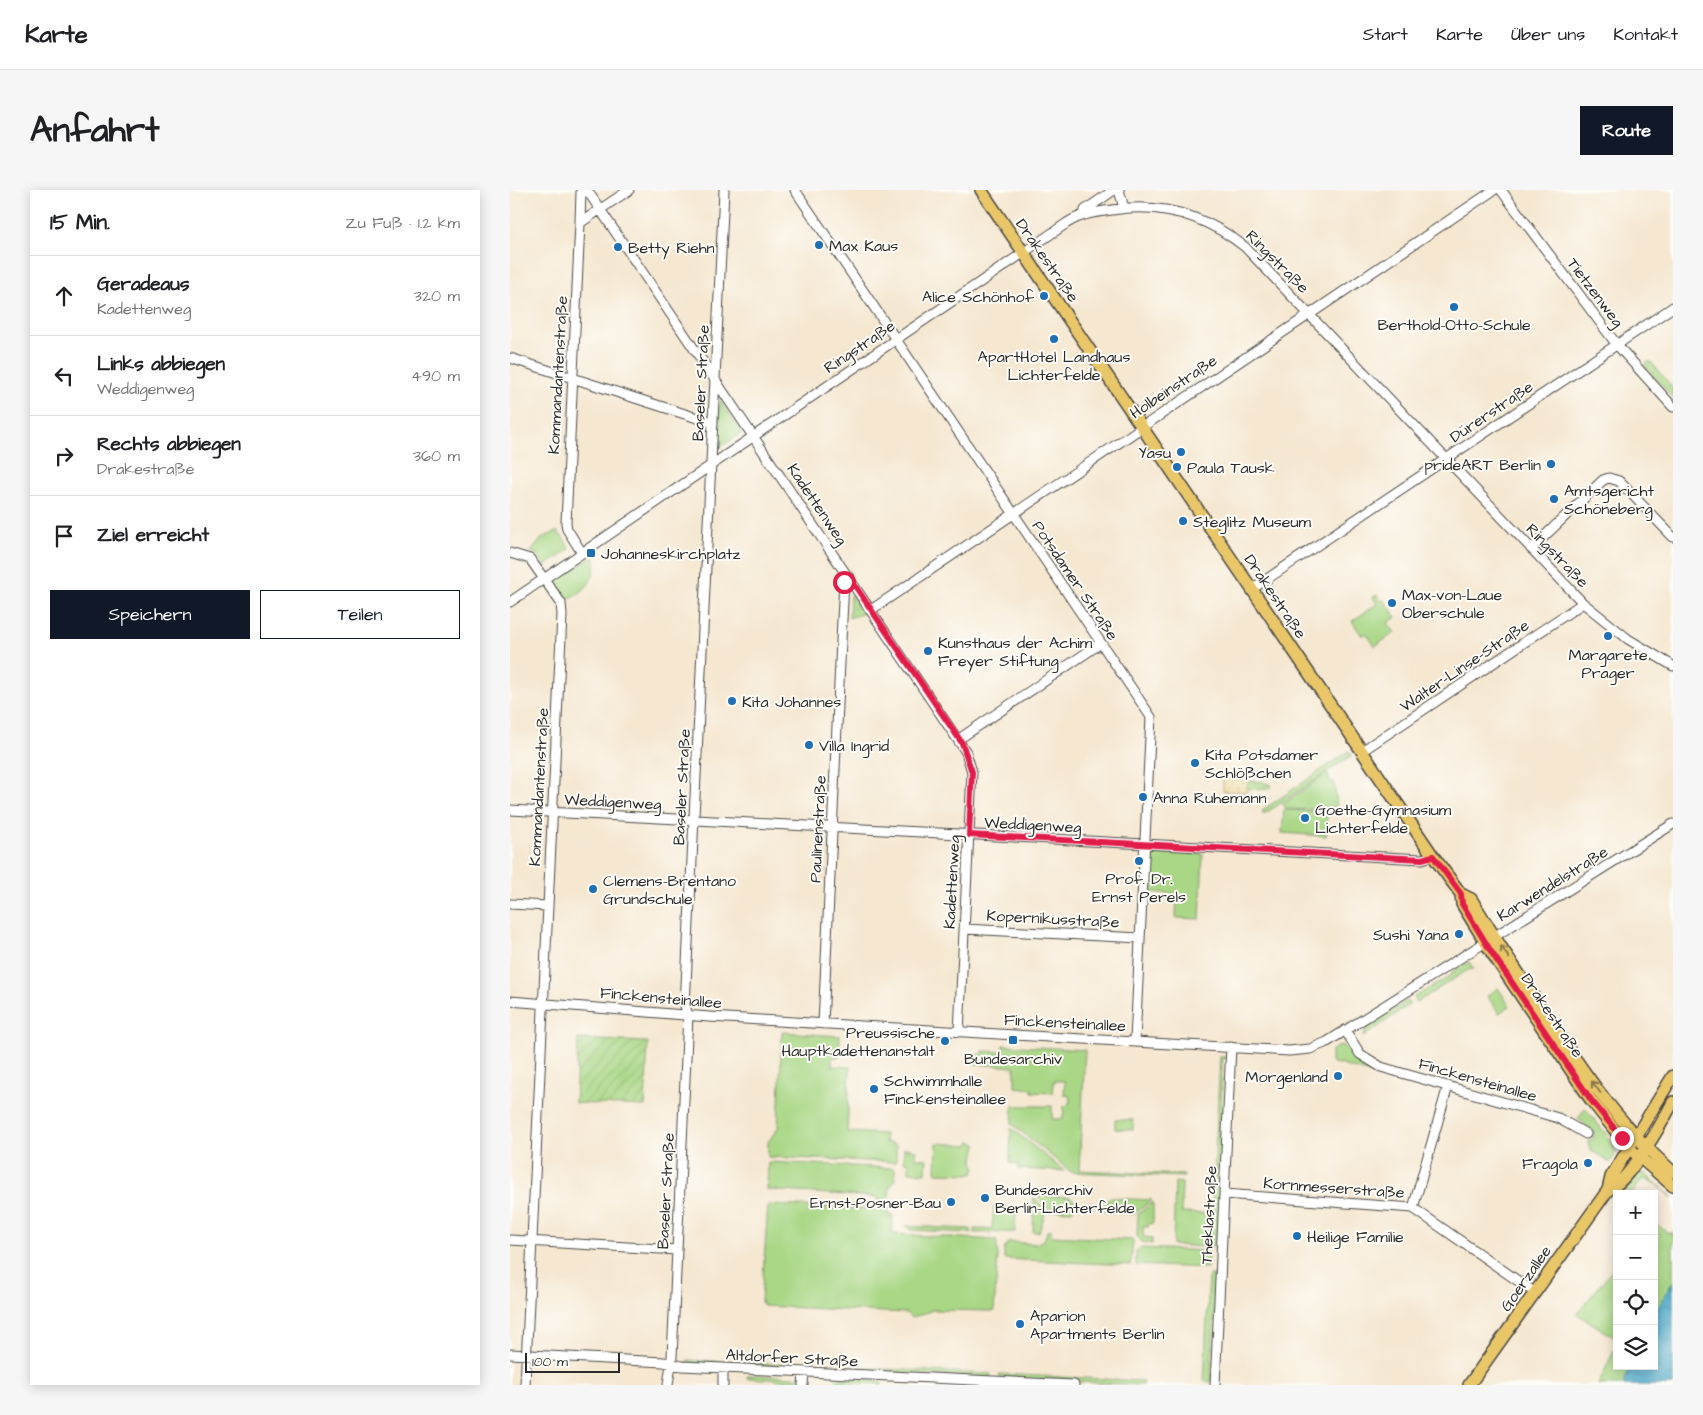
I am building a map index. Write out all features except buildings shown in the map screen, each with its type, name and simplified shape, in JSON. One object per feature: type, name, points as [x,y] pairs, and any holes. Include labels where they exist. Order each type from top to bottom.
[{"type":"main road","name":"Drakestraße","points":[[981,190],[1433,856],[1461,894],[1462,904],[1490,939],[1590,1079],[1637,1136],[1673,1172]]},
{"type":"main road","name":"Drakestraße","points":[[1490,939],[1591,1100],[1629,1148],[1673,1186]]},
{"type":"main road","name":"Goerzallee","points":[[1469,1385],[1608,1190],[1611,1177],[1673,1076]]},
{"type":"main road","name":"Goerzallee","points":[[1608,1190],[1615,1187],[1639,1156],[1673,1102]]},
{"type":"street","name":"Kadettenweg","points":[[585,190],[959,739],[971,768],[959,1032]]},
{"type":"street","name":"Kommandantenstraße","points":[[582,553],[567,529],[566,522],[581,192],[585,190]]},
{"type":"street","points":[[580,223],[629,190]]},
{"type":"street","name":"Baseler Straße","points":[[668,1385],[671,1364],[677,1250],[688,1015],[685,1006],[724,190]]},
{"type":"street","name":"Potsdamer Straße","points":[[795,190],[1152,719],[1135,1041]]},
{"type":"street","points":[[1084,215],[1085,210],[1114,190]]},
{"type":"street","points":[[1119,190],[1124,208]]},
{"type":"street","name":"Holbeinstraße","points":[[871,610],[1141,426],[1494,190]]},
{"type":"street","name":"Tietzenweg","points":[[1502,190],[1617,345],[1673,407]]},
{"type":"street","name":"Ringstraße","points":[[510,602],[1023,252],[1084,215],[1124,208],[1162,208],[1188,214],[1214,226],[1245,248],[1310,314],[1583,603],[1628,639],[1673,666]]},
{"type":"street","name":"Dürerstraße","points":[[1252,589],[1673,307]]},
{"type":"street","points":[[510,358],[713,423]]},
{"type":"street","points":[[1531,549],[1603,480],[1609,478],[1620,481],[1673,537]]},
{"type":"street","name":"Kommandantenstraße","points":[[510,553],[530,559],[561,603],[562,615],[525,1385]]},
{"type":"street","name":"Paulinenstraße","points":[[823,1024],[844,582],[849,577]]},
{"type":"street","name":"Walter-Linse-Straße","points":[[1362,751],[1583,603]]},
{"type":"street","points":[[959,739],[1101,643]]},
{"type":"street","name":"Weddigenweg","points":[[510,810],[1422,859],[1433,856]]},
{"type":"street","name":"Karwendelstraße","points":[[1345,1030],[1673,824]]},
{"type":"street","points":[[510,904],[548,906]]},
{"type":"street","name":"Kopernikusstraße","points":[[964,929],[1140,938]]},
{"type":"street","name":"Finckensteinallee","points":[[510,1001],[823,1024],[1289,1051],[1310,1049],[1345,1030],[1360,1054],[1372,1063],[1558,1118],[1586,1134]]},
{"type":"street","name":"Theklastraße","points":[[1215,1385],[1231,1047]]},
{"type":"street","points":[[1413,1208],[1448,1086]]},
{"type":"street","name":"Kornmesserstraße","points":[[1224,1194],[1413,1208],[1534,1292]]},
{"type":"street","points":[[510,1240],[677,1250]]},
{"type":"street","name":"Altdorfer Straße","points":[[510,1354],[804,1372],[886,1380],[1074,1385]]},
{"type":"street","points":[[723,1385],[724,1368]]},
{"type":"street","points":[[803,1385],[804,1372]]},
{"type":"green space","points":[[1650,361],[1673,388],[1673,398],[1645,365]]},
{"type":"green space","points":[[720,400],[742,433],[718,448]]},
{"type":"green space","points":[[558,531],[558,534],[562,536],[570,549],[545,566],[538,555],[531,552],[542,538]]},
{"type":"green space","points":[[594,556],[594,569],[589,583],[580,593],[567,598],[556,581]]},
{"type":"green space","points":[[850,594],[864,613],[849,618]]},
{"type":"green space","points":[[1377,595],[1381,601],[1384,600],[1396,617],[1388,623],[1395,633],[1375,646],[1366,633],[1362,636],[1352,621],[1377,604],[1373,597]]},
{"type":"green space","points":[[1349,751],[1352,755],[1263,815],[1263,810]]},
{"type":"green space","points":[[1327,773],[1330,781],[1334,782],[1337,806],[1323,810],[1286,809],[1283,804]]},
{"type":"green space","points":[[1247,781],[1271,784],[1271,788],[1247,789]]},
{"type":"green space","points":[[1284,810],[1327,812],[1326,836],[1282,833]]},
{"type":"green space","points":[[1152,851],[1203,854],[1200,919],[1176,918],[1177,894],[1150,892]]},
{"type":"green space","points":[[1469,962],[1474,969],[1468,970],[1417,1002],[1414,997],[1449,977],[1455,970]]},
{"type":"green space","points":[[1498,988],[1510,1006],[1499,1013],[1487,996]]},
{"type":"green space","points":[[1407,1001],[1410,1004],[1363,1037],[1367,1026]]},
{"type":"green space","points":[[782,1032],[840,1036],[839,1057],[832,1057],[832,1066],[850,1067],[847,1132],[885,1134],[885,1142],[896,1145],[896,1162],[768,1157],[768,1142],[778,1128]]},
{"type":"green space","points":[[578,1039],[648,1042],[645,1106],[575,1103]]},
{"type":"green space","points":[[1003,1045],[1085,1050],[1079,1170],[1184,1175],[1184,1177],[1071,1172],[1012,1124],[1013,1106],[1052,1106],[1052,1119],[1063,1119],[1064,1106],[1068,1105],[1070,1101],[1069,1096],[1064,1094],[1065,1081],[1054,1081],[1053,1093],[1032,1092],[1032,1089],[1015,1087],[1015,1067],[975,1064],[970,1060],[970,1056],[983,1054],[983,1051],[1002,1052]]},
{"type":"green space","points":[[1340,1045],[1344,1046],[1365,1065],[1375,1071],[1374,1074],[1331,1062],[1331,1051]]},
{"type":"green space","points":[[1220,1057],[1226,1057],[1222,1060],[1221,1179],[1214,1179]]},
{"type":"green space","points":[[1585,1108],[1611,1140],[1616,1153],[1610,1163],[1590,1149],[1588,1142],[1593,1138],[1594,1131],[1578,1119]]},
{"type":"green space","points":[[1115,1120],[1133,1120],[1133,1130],[1115,1129]]},
{"type":"green space","points":[[1011,1128],[1064,1171],[1018,1169],[1018,1164],[1010,1163]]},
{"type":"green space","points":[[971,1141],[977,1144],[973,1163],[976,1167],[973,1174],[936,1173],[937,1143],[969,1145]]},
{"type":"green space","points":[[904,1148],[916,1150],[916,1158],[927,1159],[926,1173],[909,1172],[909,1163],[904,1161]]},
{"type":"green space","points":[[768,1162],[895,1169],[895,1182],[890,1186],[888,1213],[893,1216],[892,1234],[996,1240],[998,1255],[994,1311],[933,1310],[911,1318],[906,1313],[764,1306],[761,1302],[768,1205],[878,1209],[878,1197],[767,1190]]},
{"type":"green space","points":[[1639,1173],[1644,1173],[1660,1187],[1649,1180],[1644,1180],[1640,1181],[1635,1190],[1625,1190]]},
{"type":"green space","points":[[1175,1182],[1182,1183],[1181,1213],[1210,1214],[1208,1247],[1173,1245]]},
{"type":"green space","points":[[1213,1184],[1220,1184],[1218,1247],[1211,1247]]},
{"type":"green space","points":[[1037,1195],[1071,1197],[1072,1200],[1075,1200],[1074,1209],[1072,1211],[1049,1210]]},
{"type":"green space","points":[[1034,1197],[1046,1211],[1039,1232],[1033,1232]]},
{"type":"green space","points":[[1110,1198],[1152,1200],[1134,1214],[1106,1211],[1105,1202]]},
{"type":"green space","points":[[1153,1202],[1153,1223],[1149,1224],[1148,1227],[1143,1227],[1143,1237],[1152,1238],[1152,1244],[1142,1242],[1137,1237],[1138,1214]]},
{"type":"green space","points":[[994,1207],[1016,1208],[1015,1232],[974,1233],[974,1229],[992,1229]]},
{"type":"green space","points":[[906,1226],[971,1229],[971,1233],[911,1230]]},
{"type":"green space","points":[[1658,1226],[1670,1234],[1673,1232],[1673,1281],[1658,1308],[1658,1237],[1660,1234],[1658,1232]]},
{"type":"green space","points":[[1051,1230],[1051,1236],[1133,1240],[1131,1265],[1004,1259],[1004,1249],[1009,1242],[1036,1244],[1045,1239],[1047,1231]]},
{"type":"green space","points":[[1141,1248],[1208,1251],[1207,1268],[1136,1265],[1136,1251]]},
{"type":"green space","points":[[1613,1269],[1613,1336],[1577,1314]]},
{"type":"green space","points":[[1209,1275],[1216,1275],[1211,1382],[1204,1381]]},
{"type":"green space","points":[[1613,1353],[1613,1370],[1629,1370],[1623,1385],[1598,1385]]},
{"type":"green space","points":[[688,1360],[991,1374],[990,1378],[688,1363]]},
{"type":"green space","points":[[999,1374],[1143,1381],[1142,1385],[1140,1385],[1000,1378]]},
{"type":"green space","points":[[748,1375],[799,1377],[801,1381],[747,1378]]},
{"type":"green space","points":[[850,1377],[880,1381],[882,1384],[837,1382],[837,1379]]},
{"type":"sand","points":[[1223,776],[1248,778],[1247,792],[1223,791]]},
{"type":"water","points":[[1673,1281],[1673,1385],[1623,1385],[1629,1370],[1658,1370],[1658,1308]]},
{"type":"place","name":"Max Kaus","points":[[819,245]]},
{"type":"place","name":"Betty Riehn","points":[[618,247]]},
{"type":"place","name":"Alice Schönhof","points":[[1044,296]]},
{"type":"place","name":"Berthold-Otto-Schule","points":[[1454,307]]},
{"type":"place","name":"ApartHotel Landhaus Lichterfelde","points":[[1054,339]]},
{"type":"place","name":"Yasu","points":[[1181,452]]},
{"type":"place","name":"prideART Berlin","points":[[1551,464]]},
{"type":"place","name":"Paula Tausk","points":[[1177,467]]},
{"type":"place","name":"Amtsgericht Schöneberg","points":[[1554,499]]},
{"type":"place","name":"Steglitz Museum","points":[[1183,521]]},
{"type":"place","name":"Johanneskirchplatz","points":[[591,553]]},
{"type":"place","name":"Max-von-Laue Oberschule","points":[[1392,603]]},
{"type":"place","name":"Margarete Prager","points":[[1608,636]]},
{"type":"place","name":"Kunsthaus der Achim Freyer Stiftung","points":[[928,651]]},
{"type":"place","name":"Kita Johannes","points":[[732,701]]},
{"type":"place","name":"Villa Ingrid","points":[[809,745]]},
{"type":"place","name":"Kita Potsdamer Schlößchen","points":[[1195,763]]},
{"type":"place","name":"Anna Ruhemann","points":[[1143,797]]},
{"type":"place","name":"Goethe-Gymnasium Lichterfelde","points":[[1305,818]]},
{"type":"place","name":"Prof. Dr. Ernst Perels","points":[[1139,861]]},
{"type":"place","name":"Clemens-Brentano Grundschule","points":[[593,889]]},
{"type":"place","name":"Sushi Yana","points":[[1459,934]]},
{"type":"place","name":"Bundesarchiv","points":[[1013,1040]]},
{"type":"place","name":"Preussische Hauptkadettenanstalt","points":[[945,1041]]},
{"type":"place","name":"Morgenland","points":[[1338,1076]]},
{"type":"place","name":"Schwimmhalle Finckensteinallee","points":[[874,1089]]},
{"type":"place","name":"Fragola","points":[[1588,1163]]},
{"type":"place","name":"Bundesarchiv Berlin-Lichterfelde","points":[[985,1198]]},
{"type":"place","name":"Ernst-Posner-Bau","points":[[951,1202]]},
{"type":"place","name":"Heilige Familie","points":[[1297,1236]]},
{"type":"place","name":"Aparion Apartments Berlin","points":[[1020,1324]]},
{"type":"route","points":[[844,582],[849,577],[962,743],[971,764],[972,772],[969,835],[1422,859],[1433,856],[1461,894],[1462,904],[1492,953],[1591,1100],[1622,1138]]}]
